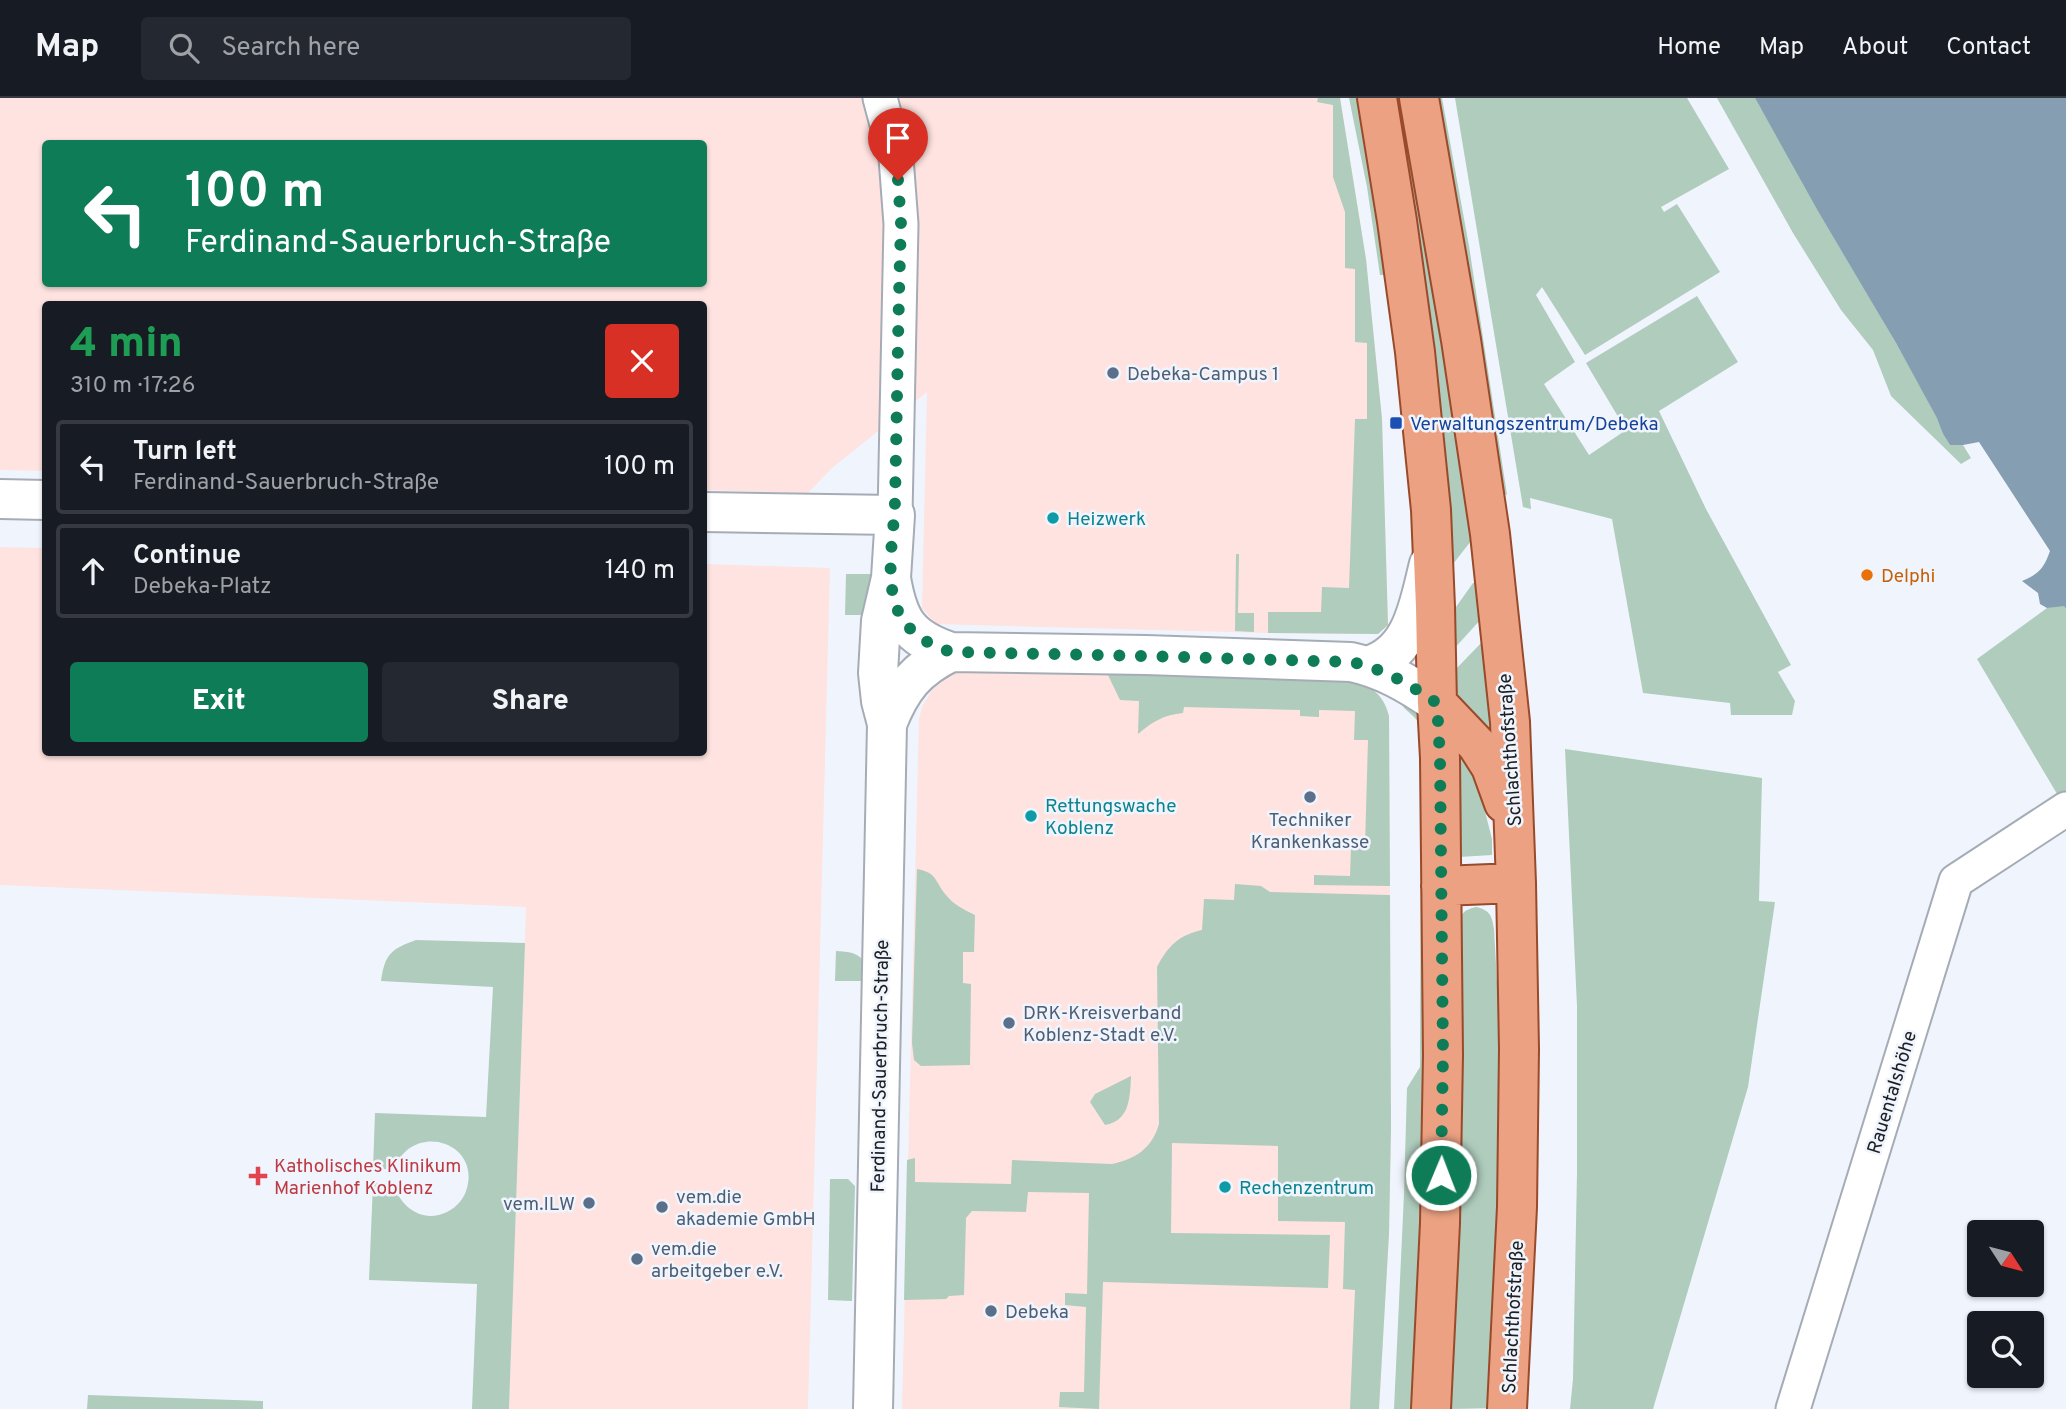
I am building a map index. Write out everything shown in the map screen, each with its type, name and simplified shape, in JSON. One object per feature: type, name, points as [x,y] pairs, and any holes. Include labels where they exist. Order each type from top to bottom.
[{"type":"main road","points":[[1377,98],[1415,352],[1433,552],[1440,758],[1443,1055],[1431,1409]]},
{"type":"main road","name":"Schlachthofstraße","points":[[1419,98],[1461,340],[1490,534],[1510,722],[1519,1049],[1517,1207],[1507,1409]]},
{"type":"main road","points":[[1435,607],[1479,542],[1490,534]]},
{"type":"main road","points":[[1437,703],[1459,724],[1484,756],[1514,827]]},
{"type":"main road","points":[[1441,886],[1516,883]]},
{"type":"street","points":[[707,512],[895,515],[901,224],[896,158],[880,98]]},
{"type":"street","points":[[0,499],[42,500]]},
{"type":"street","name":"Ferdinand-Sauerbruch-Straße","points":[[873,1409],[887,723],[878,673],[881,621],[891,578],[895,515]]},
{"type":"street","points":[[1367,666],[1389,657],[1408,634],[1433,552]]},
{"type":"street","name":"Ferdinand-Sauerbruch-Straße","points":[[891,578],[898,611],[911,630],[930,644],[951,652],[1351,662],[1402,679],[1437,703]]},
{"type":"street","name":"Ferdinand-Sauerbruch-Straße","points":[[887,723],[896,701],[913,678],[934,661],[951,652]]},
{"type":"street","name":"Rauentalshöhe","points":[[1793,1409],[1956,881],[2057,815]]},
{"type":"shaded area","points":[[0,98],[1340,98],[1366,259],[1382,419],[1388,625],[1378,634],[936,624],[922,608],[927,392],[832,468],[808,493],[707,490],[707,301],[42,301],[42,471],[0,470]]},
{"type":"shaded area","points":[[0,547],[42,548],[42,756],[707,756],[707,564],[830,568],[808,1409],[509,1409],[526,907],[0,885]]},
{"type":"shaded area","points":[[954,672],[1107,673],[1387,708],[1391,1128],[1389,1234],[1379,1409],[902,1409],[919,718],[933,689]]},
{"type":"green space","points":[[1318,98],[1340,98],[1366,259],[1382,419],[1388,625],[1378,634],[1268,633],[1268,612],[1321,612],[1322,587],[1349,588],[1355,419],[1367,419],[1367,343],[1355,342],[1355,269],[1345,268],[1345,212],[1333,177],[1333,105],[1317,102]]},
{"type":"green space","points":[[1349,98],[1359,98],[1384,234],[1385,275],[1380,275],[1367,187]]},
{"type":"green space","points":[[1391,98],[1405,98],[1472,537],[1453,564],[1448,566]]},
{"type":"green space","points":[[1432,98],[1442,98],[1469,246],[1507,495],[1501,492]]},
{"type":"green space","points":[[1455,98],[1687,98],[1729,169],[1661,207],[1664,212],[1677,204],[1720,272],[1585,355],[1542,287],[1536,295],[1575,362],[1544,384],[1589,455],[1626,430],[1586,363],[1697,296],[1738,362],[1659,411],[1706,509],[1791,665],[1778,672],[1795,701],[1792,715],[1731,715],[1730,703],[1643,693],[1612,519],[1530,498],[1531,509],[1523,507]]},
{"type":"green space","points":[[1717,98],[1755,98],[1938,418],[1943,434],[1950,445],[1963,445],[1971,458],[1961,464],[1891,396],[1873,350],[1841,310],[1793,233]]},
{"type":"green space","points":[[1236,554],[1239,554],[1238,613],[1254,613],[1254,632],[1235,631]]},
{"type":"green space","points":[[846,574],[872,574],[871,615],[845,615]]},
{"type":"green space","points":[[1473,583],[1476,583],[1482,618],[1452,651],[1451,614]]},
{"type":"green space","points":[[2064,606],[2066,609],[2066,809],[1977,659],[2047,608]]},
{"type":"green space","points":[[1485,639],[1495,744],[1456,707],[1453,672]]},
{"type":"green space","points":[[1107,673],[1352,681],[1376,692],[1384,702],[1389,716],[1390,886],[1314,885],[1314,875],[1350,876],[1351,847],[1365,847],[1368,740],[1354,740],[1355,711],[1319,710],[1319,717],[1300,716],[1300,710],[1184,707],[1183,713],[1159,719],[1138,734],[1139,701],[1120,700]]},
{"type":"green space","points":[[1401,703],[1423,716],[1424,1210],[1415,1409],[1394,1409],[1407,1088],[1420,1067],[1421,727]]},
{"type":"green space","points":[[1565,749],[1762,778],[1759,901],[1775,902],[1748,1087],[1653,1409],[1570,1409],[1573,1379],[1577,1173],[1577,1006]]},
{"type":"green space","points":[[1459,752],[1469,760],[1480,792],[1492,839],[1492,855],[1459,857]]},
{"type":"green space","points":[[917,869],[932,875],[952,901],[975,915],[974,952],[963,952],[963,983],[971,984],[970,1065],[921,1066],[914,1060],[912,1043]]},
{"type":"green space","points":[[1235,884],[1261,886],[1270,892],[1390,895],[1389,1234],[1379,1409],[1350,1409],[1355,1290],[1343,1289],[1345,1222],[1278,1221],[1278,1146],[1172,1143],[1171,1233],[1330,1235],[1328,1288],[1103,1282],[1099,1409],[1059,1407],[1060,1392],[1084,1392],[1086,1307],[1065,1305],[1065,1293],[1087,1294],[1089,1193],[1028,1192],[1026,1212],[972,1211],[966,1218],[964,1295],[949,1296],[946,1299],[904,1300],[907,1160],[915,1158],[915,1182],[1011,1184],[1012,1160],[1112,1164],[1142,1151],[1152,1140],[1159,1124],[1157,967],[1175,942],[1202,930],[1204,899],[1234,900]]},
{"type":"green space","points":[[1476,907],[1487,912],[1493,924],[1499,1018],[1497,1174],[1500,1408],[1449,1409],[1457,1271],[1458,932],[1462,915]]},
{"type":"green space","points":[[416,940],[525,943],[509,1409],[472,1409],[477,1284],[369,1280],[373,1183],[393,1184],[401,1200],[414,1211],[429,1216],[438,1215],[451,1210],[462,1199],[467,1188],[468,1172],[464,1158],[454,1149],[442,1143],[428,1142],[415,1145],[403,1154],[394,1169],[373,1169],[375,1113],[486,1117],[493,987],[381,981],[385,964],[391,954]]},
{"type":"green space","points":[[836,951],[854,953],[863,960],[862,981],[835,981]]},
{"type":"green space","points":[[1131,1076],[1129,1100],[1124,1113],[1113,1123],[1105,1125],[1090,1102],[1095,1094]]},
{"type":"green space","points":[[830,1179],[848,1179],[855,1186],[852,1301],[828,1300]]},
{"type":"green space","points":[[88,1395],[263,1401],[263,1409],[87,1409]]},
{"type":"water","points":[[1755,98],[2066,98],[2066,609],[2064,606],[2047,608],[2040,604],[2038,593],[2022,581],[2040,570],[2050,551],[1979,442],[1950,445],[1896,343]]},
{"type":"place","name":"Debeka-Campus 1","points":[[1113,373]]},
{"type":"place","name":"Verwaltungszentrum/Debeka","points":[[1396,423]]},
{"type":"place","name":"Heizwerk","points":[[1053,518]]},
{"type":"place","name":"Delphi","points":[[1867,575]]},
{"type":"place","name":"Techniker Krankenkasse","points":[[1310,797]]},
{"type":"place","name":"Rettungswache Koblenz","points":[[1031,816]]},
{"type":"place","name":"DRK-Kreisverband Koblenz-Stadt e.V.","points":[[1009,1023]]},
{"type":"place","name":"Katholisches Klinikum Marienhof Koblenz","points":[[258,1176]]},
{"type":"place","name":"Rechenzentrum","points":[[1225,1187]]},
{"type":"place","name":"vem.ILW","points":[[589,1203]]},
{"type":"place","name":"vem.die akademie GmbH","points":[[662,1207]]},
{"type":"place","name":"vem.die arbeitgeber e.V.","points":[[637,1259]]},
{"type":"place","name":"Debeka","points":[[991,1311]]},
{"type":"route","points":[[898,180],[901,224],[895,515],[891,578],[898,611],[911,630],[930,644],[951,652],[1351,662],[1402,679],[1437,703],[1443,1055],[1441,1175]]}]
